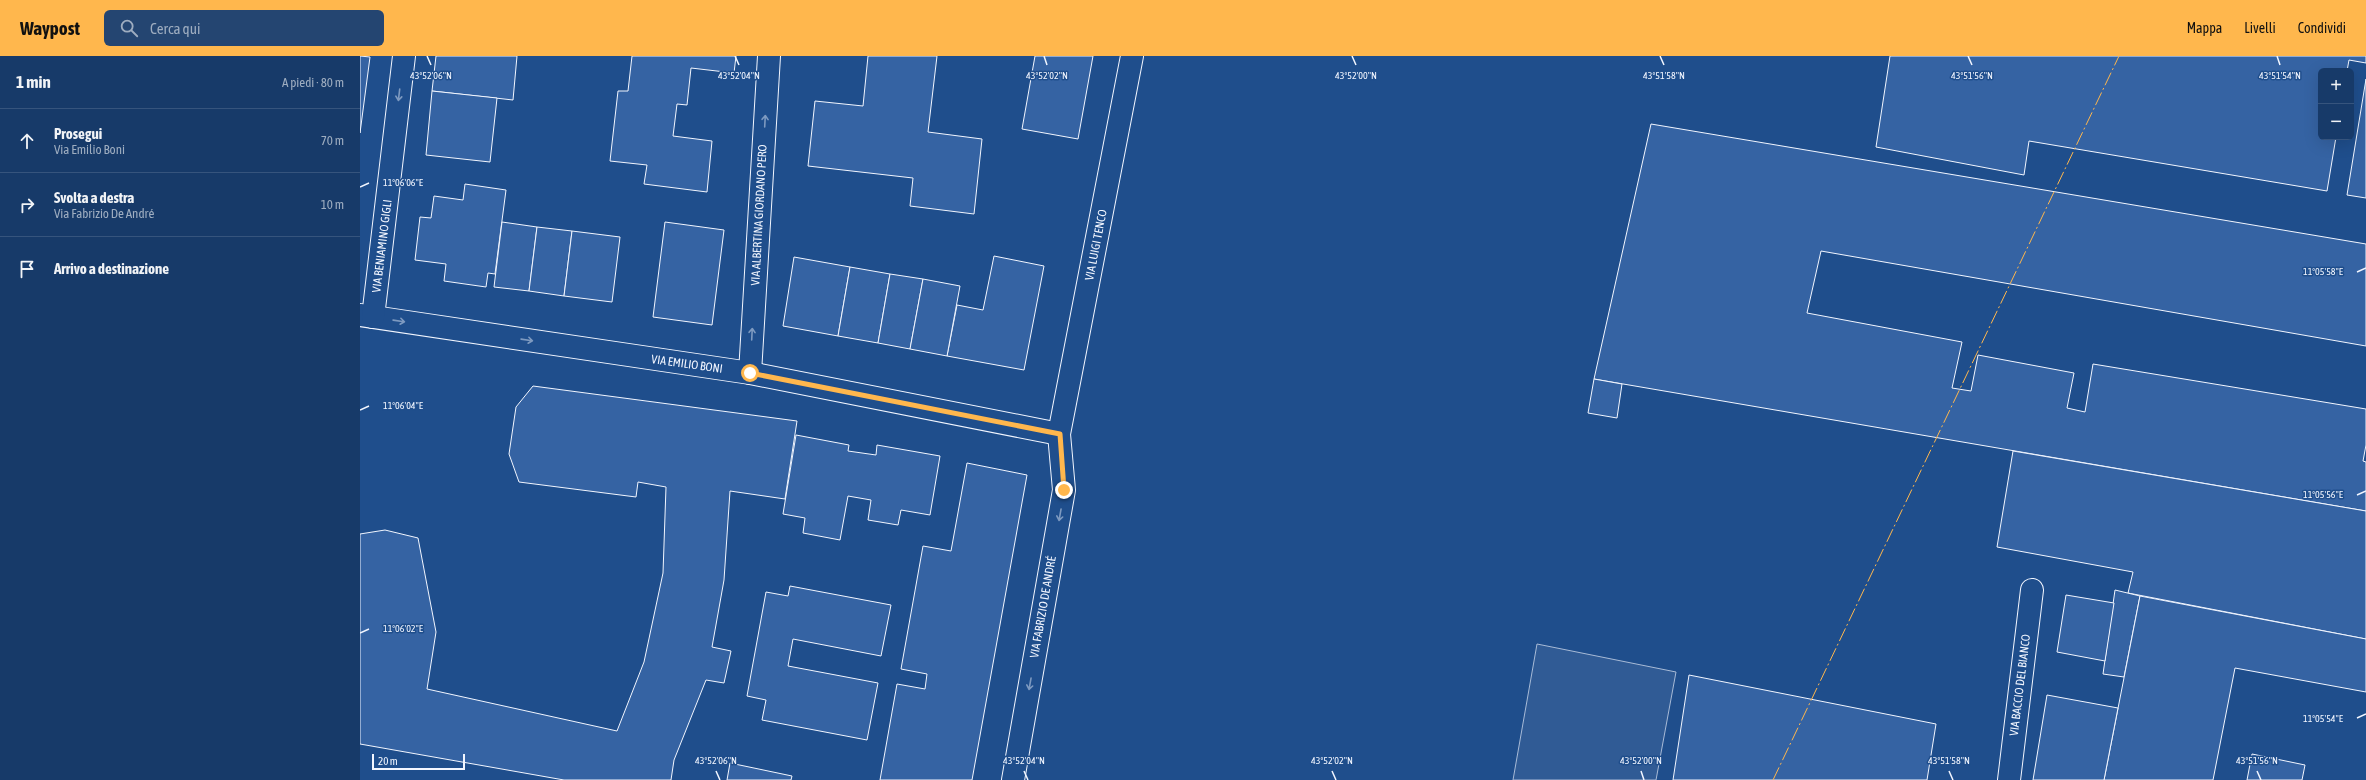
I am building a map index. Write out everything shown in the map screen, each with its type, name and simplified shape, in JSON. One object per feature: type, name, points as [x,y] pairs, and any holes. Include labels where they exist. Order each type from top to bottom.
[{"type":"street","name":"VIA BENIAMINO GIGLI","points":[[367,316],[404,56]]},
{"type":"street","name":"VIA ALBERTINA GIORDANO PERO","points":[[750,373],[769,56]]},
{"type":"street","name":"VIA LUIGI TENCO","points":[[1060,434],[1132,56]]},
{"type":"street","name":"VIA EMILIO BONI","points":[[367,316],[750,373],[1060,434]]},
{"type":"street","name":"VIA FABRIZIO DE ANDRÉ","points":[[1013,780],[1064,490],[1060,434]]},
{"type":"street","name":"VIA BACCIO DEL BIANCO","points":[[2009,780],[2032,590]]},
{"type":"shaded area","points":[[1537,644],[1676,672],[1656,780],[1513,780]]},
{"type":"building","points":[[360,56],[370,57],[360,133]]},
{"type":"building","points":[[436,56],[517,56],[513,100],[432,91]]},
{"type":"building","points":[[632,56],[736,56],[734,73],[691,68],[687,105],[677,104],[673,136],[712,141],[707,192],[644,184],[647,165],[610,161],[618,91],[628,91]]},
{"type":"building","points":[[868,56],[937,56],[928,132],[982,139],[974,214],[910,206],[913,178],[808,166],[815,101],[863,106]]},
{"type":"building","points":[[1035,56],[1093,56],[1078,139],[1022,129]]},
{"type":"building","points":[[1890,56],[2366,56],[2366,63],[2349,60],[2348,68],[2318,68],[2318,140],[2336,140],[2327,191],[2029,141],[2024,175],[1876,147]]},
{"type":"building","points":[[2366,79],[2366,198],[2347,195]]},
{"type":"building","points":[[432,91],[497,98],[490,162],[426,155]]},
{"type":"building","points":[[1651,124],[2366,244],[2366,346],[1821,251],[1807,313],[1962,342],[1952,388],[1971,391],[1978,355],[2074,373],[2067,408],[2085,412],[2093,364],[2366,409],[2366,445],[2363,461],[2366,462],[2366,511],[1594,379]]},
{"type":"building","points":[[465,184],[506,190],[495,274],[488,273],[486,287],[444,281],[446,264],[415,260],[420,217],[431,218],[434,196],[463,200]]},
{"type":"building","points":[[502,222],[537,227],[529,291],[494,287]]},
{"type":"building","points":[[665,222],[724,230],[712,325],[653,317]]},
{"type":"building","points":[[537,227],[572,231],[564,296],[529,291]]},
{"type":"building","points":[[572,231],[620,237],[612,302],[564,296]]},
{"type":"building","points":[[994,256],[1044,266],[1024,370],[947,356],[957,305],[983,310]]},
{"type":"building","points":[[794,257],[850,267],[838,336],[783,326]]},
{"type":"building","points":[[850,267],[890,274],[878,343],[838,336]]},
{"type":"building","points":[[890,274],[923,279],[910,349],[878,343]]},
{"type":"building","points":[[923,279],[960,286],[947,356],[910,349]]},
{"type":"building","points":[[1594,379],[1622,384],[1617,418],[1588,413]]},
{"type":"building","points":[[533,386],[797,421],[785,499],[730,491],[724,580],[712,647],[731,651],[724,683],[706,680],[674,760],[671,780],[564,780],[360,744],[360,534],[385,530],[418,538],[436,632],[427,689],[617,731],[644,662],[663,573],[666,487],[638,482],[636,497],[519,482],[509,454],[516,407]]},
{"type":"building","points":[[796,435],[849,445],[848,451],[876,455],[877,445],[940,456],[930,515],[901,510],[898,525],[868,520],[871,500],[848,496],[840,540],[803,533],[805,518],[783,514]]},
{"type":"building","points":[[2013,451],[2366,511],[2366,639],[2128,593],[2133,572],[1997,547]]},
{"type":"building","points":[[967,463],[1027,475],[972,780],[880,780],[897,684],[925,689],[927,674],[901,669],[923,546],[951,551]]},
{"type":"building","points":[[790,586],[891,605],[881,656],[793,639],[788,666],[878,683],[867,740],[762,720],[766,700],[747,696],[766,592],[788,596]]},
{"type":"building","points":[[2115,590],[2140,596],[2124,677],[2103,674]]},
{"type":"building","points":[[2066,595],[2114,603],[2105,661],[2057,652]]},
{"type":"building","points":[[2140,596],[2366,639],[2366,692],[2235,668],[2213,780],[2104,780]]},
{"type":"building","points":[[1689,675],[1936,724],[1927,780],[1673,780]]},
{"type":"building","points":[[2047,695],[2118,708],[2104,780],[2033,780]]},
{"type":"building","points":[[2252,754],[2305,765],[2302,780],[2247,780]]},
{"type":"building","points":[[730,763],[792,776],[791,780],[727,780]]},
{"type":"power","points":[[1773,780],[2119,56]]},
{"type":"route","points":[[750,373],[1060,434],[1064,490]]}]
